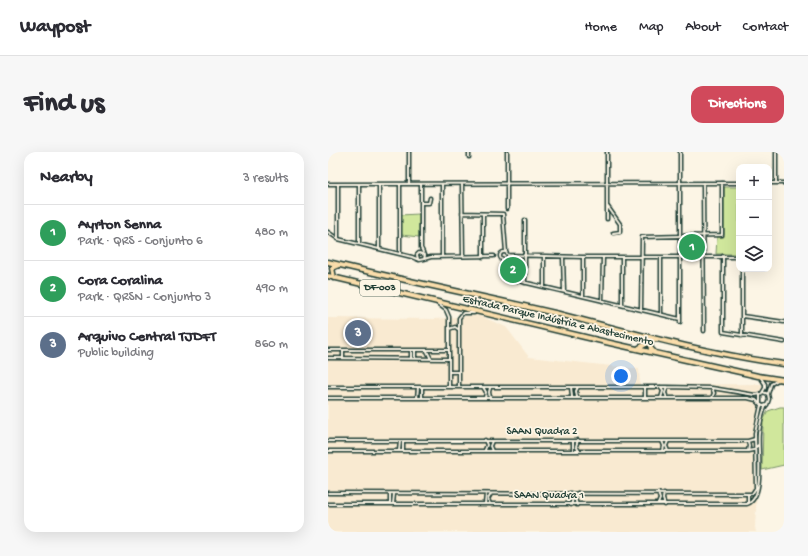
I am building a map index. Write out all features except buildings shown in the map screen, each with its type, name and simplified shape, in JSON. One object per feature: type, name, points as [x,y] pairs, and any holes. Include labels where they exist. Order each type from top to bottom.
[{"type":"highway","name":"Estrada Parque Indústria e Abastecimento","points":[[328,262],[558,314],[639,335],[750,359],[784,364]]},
{"type":"highway","points":[[334,278],[332,268],[340,265]]},
{"type":"highway","name":"Estrada Parque Indústria e Abastecimento","points":[[328,276],[657,353],[782,380]]},
{"type":"highway","points":[[639,335],[644,338],[646,342],[645,346],[639,348]]},
{"type":"highway","points":[[657,353],[651,349],[650,344],[652,340],[660,339]]},
{"type":"street","points":[[409,152],[409,184]]},
{"type":"street","points":[[469,152],[469,157]]},
{"type":"street","points":[[507,152],[507,209]]},
{"type":"street","points":[[607,152],[607,219]]},
{"type":"street","points":[[680,152],[680,322]]},
{"type":"street","points":[[776,152],[776,183]]},
{"type":"street","points":[[703,183],[704,331]]},
{"type":"street","points":[[328,184],[736,183]]},
{"type":"street","points":[[772,183],[784,183]]},
{"type":"street","points":[[338,184],[338,239]]},
{"type":"street","points":[[359,184],[359,244]]},
{"type":"street","points":[[379,184],[379,249]]},
{"type":"street","points":[[400,184],[400,254]]},
{"type":"street","points":[[421,184],[421,248],[424,254],[424,259]]},
{"type":"street","points":[[442,184],[442,256]]},
{"type":"street","points":[[462,184],[462,256]]},
{"type":"street","points":[[641,310],[641,257],[643,236],[703,236],[722,234],[722,184]]},
{"type":"street","points":[[421,203],[430,203],[430,198]]},
{"type":"street","points":[[607,206],[620,226],[620,232],[612,233]]},
{"type":"street","points":[[462,214],[500,213],[503,215],[504,246],[508,255],[504,266]]},
{"type":"street","points":[[483,214],[483,256]]},
{"type":"street","points":[[525,220],[525,283]]},
{"type":"street","points":[[328,232],[338,239],[412,257],[421,261],[431,257],[442,256],[494,256],[501,259],[507,259],[515,256]]},
{"type":"street","points":[[504,246],[501,253],[501,259],[508,278],[680,319]]},
{"type":"street","points":[[418,259],[418,254],[421,248]]},
{"type":"street","points":[[494,256],[506,252]]},
{"type":"street","points":[[412,257],[418,254],[424,254],[431,257]]},
{"type":"street","points":[[508,255],[544,257],[736,257]]},
{"type":"street","points":[[723,256],[723,332],[784,342]]},
{"type":"street","points":[[544,257],[544,287]]},
{"type":"street","points":[[563,257],[564,291]]},
{"type":"street","points":[[583,257],[583,296]]},
{"type":"street","points":[[602,301],[603,257]]},
{"type":"street","points":[[622,257],[622,306]]},
{"type":"street","points":[[661,257],[661,314]]},
{"type":"street","points":[[742,272],[742,336]]},
{"type":"street","points":[[432,300],[447,312],[449,329],[449,387]]},
{"type":"street","points":[[459,387],[459,318],[461,314],[484,313]]},
{"type":"street","points":[[742,316],[784,322]]},
{"type":"street","points":[[449,329],[455,327],[458,329]]},
{"type":"street","points":[[328,350],[449,350]]},
{"type":"street","points":[[343,350],[343,358]]},
{"type":"street","points":[[411,350],[411,358]]},
{"type":"street","points":[[415,350],[415,358]]},
{"type":"street","points":[[427,350],[431,359]]},
{"type":"street","points":[[328,358],[449,359]]},
{"type":"street","points":[[449,371],[454,373],[458,372]]},
{"type":"street","points":[[328,493],[753,493],[756,488],[756,426],[765,382],[758,376]]},
{"type":"street","points":[[748,504],[755,498],[759,487],[758,445],[760,426],[769,399],[768,394],[771,384],[782,380]]},
{"type":"street","points":[[328,387],[667,387],[712,388],[755,395],[762,393],[768,394]]},
{"type":"street","points":[[417,398],[418,387]]},
{"type":"street","points":[[422,387],[422,398]]},
{"type":"street","points":[[483,387],[486,392],[485,398]]},
{"type":"street","points":[[490,398],[488,392],[491,387]]},
{"type":"street","points":[[571,387],[572,397]]},
{"type":"street","points":[[577,397],[576,391],[578,387]]},
{"type":"street","points":[[645,387],[645,398]]},
{"type":"street","points":[[660,387],[663,391],[661,398]]},
{"type":"street","points":[[667,387],[665,390],[667,398]]},
{"type":"street","points":[[712,388],[714,393],[712,398]]},
{"type":"street","points":[[328,398],[751,398],[761,404],[766,405]]},
{"type":"street","name":"SAAN Quadra 2","points":[[328,440],[748,441],[755,439]]},
{"type":"street","points":[[484,451],[487,445],[486,440]]},
{"type":"street","points":[[492,451],[490,444],[493,440]]},
{"type":"street","points":[[578,440],[576,446],[578,451]]},
{"type":"street","points":[[399,451],[400,441]]},
{"type":"street","points":[[403,441],[403,451]]},
{"type":"street","points":[[571,441],[574,445],[572,451]]},
{"type":"street","points":[[662,441],[664,446],[662,451]]},
{"type":"street","points":[[668,451],[666,446],[669,441]]},
{"type":"street","points":[[748,441],[749,451]]},
{"type":"street","points":[[328,451],[749,451],[755,449],[758,445]]},
{"type":"street","points":[[749,451],[755,454]]},
{"type":"street","points":[[570,493],[573,499],[571,505]]},
{"type":"street","points":[[577,505],[575,498],[578,493]]},
{"type":"street","points":[[657,504],[660,499],[658,493]]},
{"type":"street","points":[[664,493],[662,499],[665,504]]},
{"type":"street","points":[[390,494],[392,504]]},
{"type":"street","points":[[392,504],[394,494]]},
{"type":"street","points":[[485,504],[486,494]]},
{"type":"street","points":[[490,494],[488,499],[490,504]]},
{"type":"street","points":[[747,494],[749,499],[748,504]]},
{"type":"street","name":"SAAN Quadra 1","points":[[328,504],[748,504]]},
{"type":"shaded area","points":[[478,315],[506,327],[529,357],[639,369],[640,385],[763,384],[755,527],[756,532],[328,532],[328,318],[435,319]]},
{"type":"green space","points":[[724,187],[736,187],[736,254],[716,254],[717,237],[724,237]]},
{"type":"green space","points":[[419,214],[419,237],[401,235],[400,215]]},
{"type":"green space","points":[[701,238],[701,254],[683,255],[682,239]]},
{"type":"green space","points":[[515,258],[523,258],[521,263],[522,281],[511,279],[506,274],[506,264]]},
{"type":"green space","points":[[784,407],[784,465],[762,470],[763,421],[768,411]]},
{"type":"place","name":"Ayrton Senna","points":[[692,247]]},
{"type":"place","name":"Cora Coralina","points":[[513,270]]},
{"type":"place","name":"Arquivo Central TJDFT","points":[[358,333]]}]
